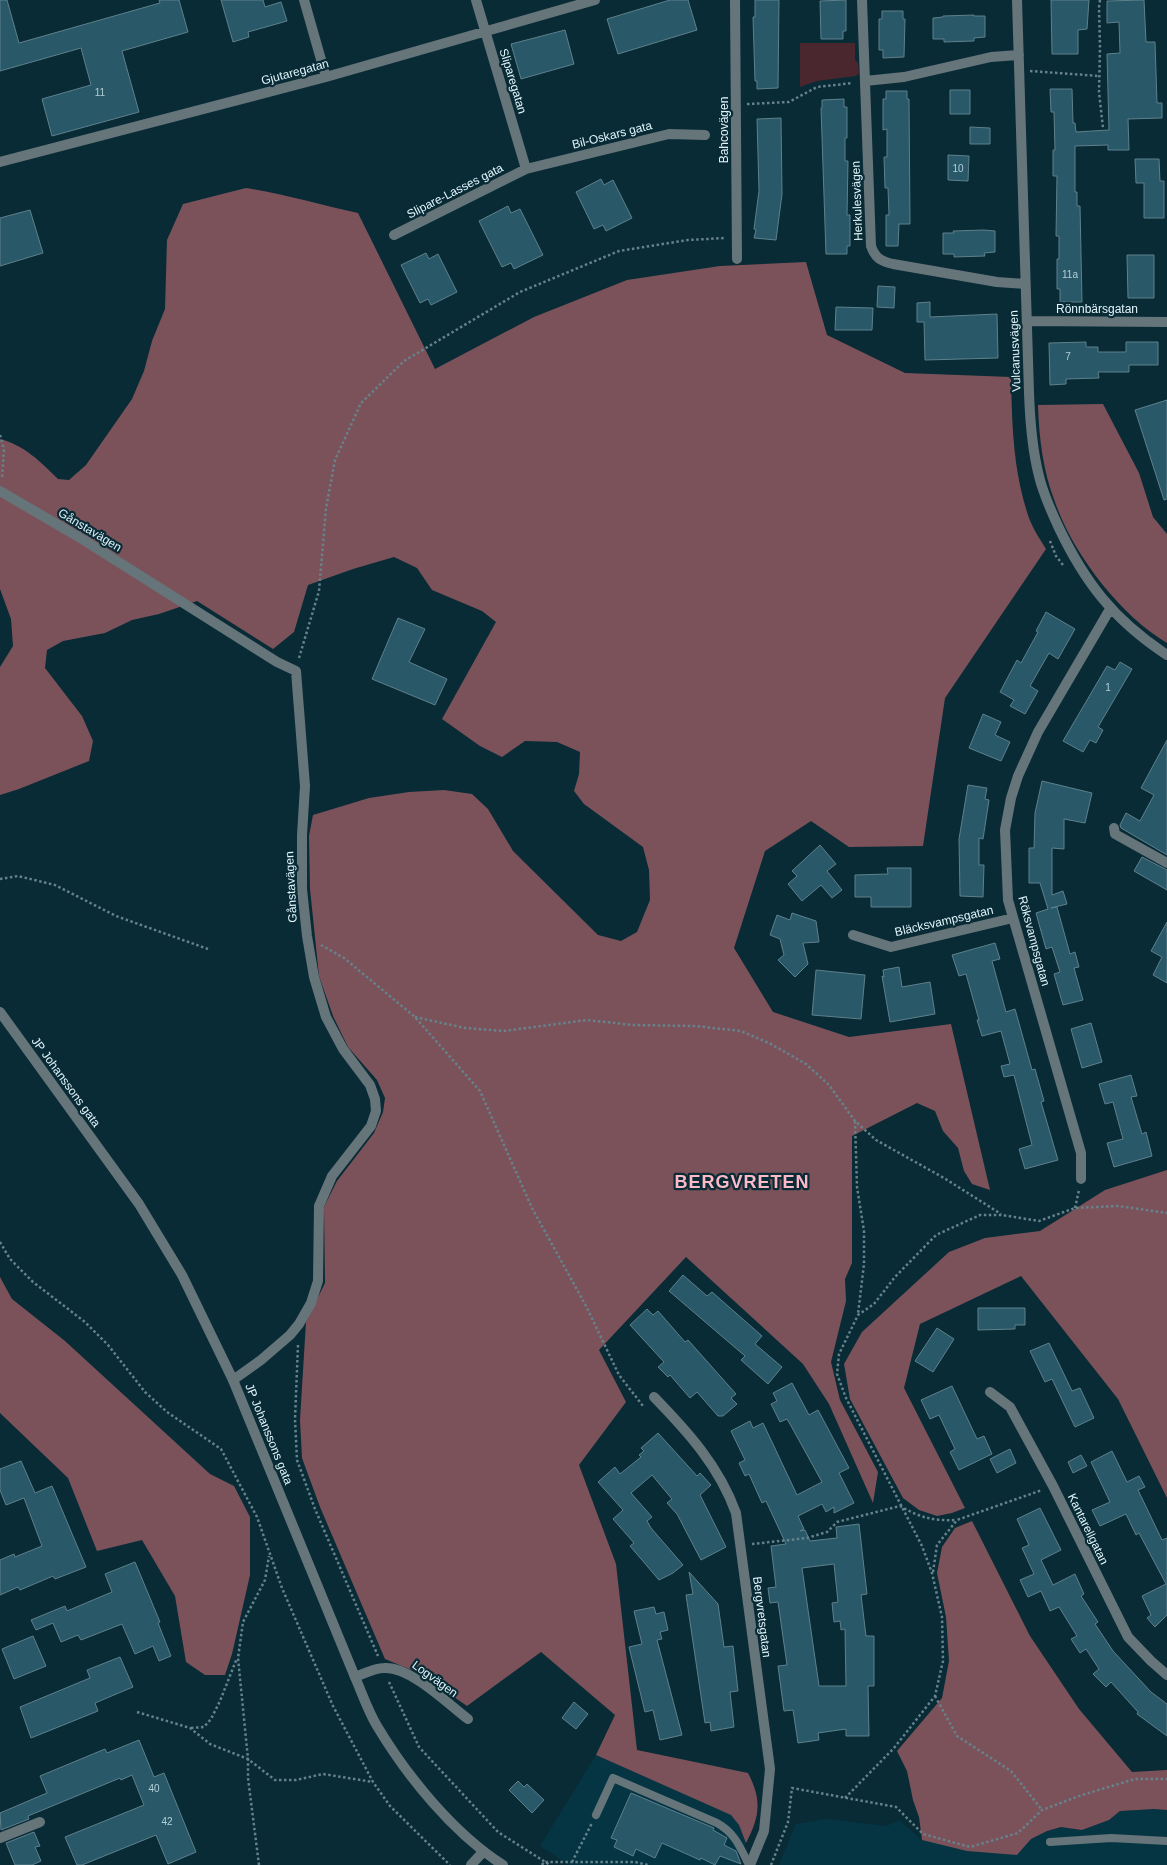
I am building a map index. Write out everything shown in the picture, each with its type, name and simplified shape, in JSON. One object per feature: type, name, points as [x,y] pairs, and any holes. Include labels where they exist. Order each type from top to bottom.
[{"type":"street","points":[[304,0],[326,77]]},
{"type":"street","name":"Sliparegatan","points":[[476,0],[526,169]]},
{"type":"street","name":"Gjutaregatan","points":[[0,162],[326,77],[595,0]]},
{"type":"street","name":"Bahcovägen","points":[[735,0],[737,259]]},
{"type":"street","name":"Herkulesvägen","points":[[862,0],[871,246],[874,256],[881,261],[893,264],[997,282],[1025,284]]},
{"type":"street","name":"Vulcanusvägen","points":[[1017,0],[1030,421],[1032,446],[1039,478],[1070,550],[1087,579],[1110,609],[1131,629],[1167,656]]},
{"type":"street","points":[[865,81],[904,77],[991,57],[1019,55]]},
{"type":"street","name":"Bil-Oskars gata","points":[[526,169],[670,134],[705,135]]},
{"type":"street","name":"Slipare-Lasses gata","points":[[394,235],[526,169]]},
{"type":"street","name":"Rönnbärsgatan","points":[[1027,321],[1167,322]]},
{"type":"street","name":"Gånstavägen","points":[[1,492],[82,539],[277,662],[296,671],[299,737],[305,786],[302,835],[302,889],[314,977],[326,1017],[343,1049],[370,1086],[375,1099],[376,1111],[371,1126],[332,1176],[319,1206],[318,1281],[311,1303],[299,1324],[290,1334],[261,1360],[233,1380]]},
{"type":"street","name":"Röksvampsgatan","points":[[1081,1179],[1081,1153],[1008,900],[1005,830],[1011,798],[1018,776],[1038,732],[1110,609]]},
{"type":"street","points":[[1114,828],[1115,834],[1167,863]]},
{"type":"street","name":"Bläcksvampsgatan","points":[[853,935],[891,947],[1013,918]]},
{"type":"street","name":"JP Johanssons gata","points":[[0,1012],[138,1204],[182,1275],[233,1380],[355,1677],[377,1725],[420,1789],[483,1852],[503,1865]]},
{"type":"street","name":"Kantarellgatan","points":[[990,1392],[1010,1407],[1053,1486],[1128,1637],[1167,1675]]},
{"type":"street","name":"Bergvretsgatan","points":[[654,1396],[684,1427],[709,1458],[729,1492],[736,1513],[770,1769],[764,1830],[749,1865]]},
{"type":"street","points":[[355,1677],[383,1668]]},
{"type":"street","name":"Logvägen","points":[[383,1668],[403,1671],[418,1680],[468,1719]]},
{"type":"street","points":[[0,1838],[40,1822]]},
{"type":"street","points":[[471,1865],[483,1852]]},
{"type":"lane","points":[[596,1815],[613,1778],[728,1829],[736,1839],[749,1865]]},
{"type":"lane","points":[[1050,1842],[1112,1838],[1167,1842]]},
{"type":"path","points":[[1100,0],[1098,76],[1102,128]]},
{"type":"path","points":[[1019,70],[1098,76]]},
{"type":"path","points":[[736,104],[789,102],[817,87],[865,81]]},
{"type":"path","points":[[296,671],[319,591],[326,508],[335,460],[361,403],[404,361],[520,292],[619,251],[688,240],[737,237]]},
{"type":"path","points":[[0,435],[4,449],[1,492]]},
{"type":"path","points":[[0,879],[18,876],[55,886],[116,916],[208,949]]},
{"type":"path","points":[[307,936],[344,958],[415,1017],[480,1091],[532,1208],[586,1306],[619,1375],[643,1406]]},
{"type":"path","points":[[415,1017],[465,1028],[504,1031],[587,1020],[695,1026],[741,1031],[771,1044],[806,1064],[829,1086],[855,1122],[876,1140],[944,1178],[1002,1215]]},
{"type":"path","points":[[845,1798],[894,1748],[935,1696],[943,1661],[942,1617],[932,1573],[922,1546],[846,1398],[836,1374],[839,1354],[858,1315],[864,1264],[864,1232],[857,1187],[855,1122]]},
{"type":"path","points":[[1075,1208],[1081,1179]]},
{"type":"path","points":[[858,1315],[874,1304],[895,1277],[936,1235],[980,1215],[1002,1215],[1039,1222],[1075,1208],[1118,1206],[1167,1213]]},
{"type":"path","points":[[0,1242],[10,1259],[34,1282],[84,1322],[108,1346],[145,1392],[167,1412],[221,1449],[257,1517],[269,1556],[333,1706],[373,1782],[390,1806],[450,1865]]},
{"type":"path","points":[[299,1324],[295,1419],[298,1460],[315,1508],[419,1747],[498,1832],[543,1863],[550,1865]]},
{"type":"path","points":[[740,1546],[807,1538],[827,1532],[837,1522],[900,1506],[917,1516],[937,1521],[957,1520],[1053,1486]]},
{"type":"path","points":[[932,1573],[937,1545],[957,1520]]},
{"type":"path","points":[[259,1865],[248,1778],[248,1759],[238,1658],[243,1622],[265,1580],[269,1556]]},
{"type":"path","points":[[137,1712],[190,1728],[204,1727],[211,1719],[238,1658]]},
{"type":"path","points":[[935,1696],[956,1736],[1011,1771],[1042,1810]]},
{"type":"path","points":[[190,1728],[210,1744],[248,1759],[276,1780],[296,1780],[323,1774],[373,1782]]},
{"type":"path","points":[[771,1865],[788,1822],[792,1788],[896,1807],[923,1834],[970,1847],[1018,1833],[1042,1810],[1082,1795],[1135,1779],[1167,1779]]},
{"type":"path","points":[[572,1862],[596,1815]]},
{"type":"path","points":[[543,1863],[635,1862],[648,1865]]},
{"type":"shaded area","points":[[800,43],[855,43],[855,60],[858,63],[859,73],[856,76],[817,81],[800,87]]},
{"type":"shaded area","points":[[246,188],[358,213],[435,369],[534,317],[627,280],[720,266],[806,262],[827,335],[905,373],[1011,377],[1013,431],[1020,483],[1031,522],[1046,549],[945,698],[923,846],[849,847],[811,821],[765,851],[734,948],[773,1012],[849,1037],[951,1024],[990,1190],[972,1184],[964,1171],[958,1148],[943,1131],[935,1111],[917,1103],[852,1136],[852,1263],[845,1279],[846,1301],[831,1362],[840,1400],[878,1472],[873,1503],[829,1404],[803,1364],[686,1257],[599,1350],[626,1402],[579,1465],[616,1564],[637,1750],[748,1773],[756,1792],[758,1808],[746,1843],[739,1825],[731,1815],[596,1755],[615,1715],[541,1652],[467,1706],[421,1674],[385,1659],[320,1507],[302,1458],[300,1420],[306,1322],[325,1283],[324,1207],[337,1181],[374,1133],[383,1112],[385,1098],[377,1080],[348,1047],[333,1016],[319,976],[310,889],[309,836],[313,815],[369,798],[409,792],[444,790],[472,794],[488,809],[513,851],[598,935],[621,941],[637,932],[650,900],[649,870],[643,847],[584,804],[574,791],[579,774],[580,752],[557,742],[525,741],[502,757],[480,746],[442,719],[496,622],[482,611],[432,590],[417,568],[394,557],[308,585],[294,632],[273,649],[197,601],[159,614],[132,620],[105,633],[63,641],[47,650],[45,668],[82,716],[93,741],[89,761],[0,795],[0,667],[13,646],[11,619],[0,589],[0,439],[17,445],[39,460],[58,479],[69,480],[86,465],[132,399],[144,371],[152,341],[165,309],[167,240],[183,204]]},
{"type":"shaded area","points":[[1103,404],[1139,473],[1153,517],[1167,534],[1167,643],[1132,616],[1100,582],[1073,542],[1063,522],[1047,478],[1039,430],[1038,405]]},
{"type":"shaded area","points":[[1167,1170],[1167,1498],[1118,1399],[1021,1276],[920,1324],[904,1388],[965,1508],[937,1516],[919,1510],[903,1498],[850,1399],[844,1364],[862,1332],[949,1252],[985,1238],[1040,1231],[1105,1190]]},
{"type":"shaded area","points":[[0,1277],[12,1299],[65,1341],[210,1474],[234,1486],[250,1517],[250,1575],[232,1654],[225,1675],[205,1675],[186,1662],[175,1596],[142,1540],[97,1551],[68,1478],[0,1413]]},
{"type":"shaded area","points":[[972,1521],[1030,1636],[1079,1709],[1132,1772],[1167,1770],[1167,1810],[1120,1811],[1109,1820],[1082,1830],[1061,1827],[1047,1831],[1031,1839],[1017,1855],[967,1851],[922,1840],[919,1817],[913,1800],[907,1771],[897,1751],[942,1698],[949,1661],[946,1617],[937,1573],[942,1547],[955,1528]]},
{"type":"shaded area","points":[[596,1755],[731,1815],[739,1825],[746,1843],[737,1865],[569,1865],[540,1846]]},
{"type":"shaded area","points":[[1167,1810],[1167,1865],[779,1865],[796,1824],[827,1819],[886,1826],[899,1820],[922,1840],[1017,1855],[1031,1839],[1047,1831],[1061,1827],[1082,1830],[1109,1820],[1120,1811]]},
{"type":"building","points":[[0,0],[7,0],[19,43],[160,3],[159,0],[179,0],[188,32],[122,51],[139,112],[52,136],[42,99],[91,85],[81,48],[0,71]]},
{"type":"building","points":[[221,0],[263,0],[265,7],[281,2],[287,21],[248,32],[249,37],[233,42]]},
{"type":"building","points":[[670,0],[688,0],[697,30],[618,54],[607,19]]},
{"type":"building","points":[[755,0],[779,0],[778,88],[757,89],[757,81],[755,81],[753,17],[755,17]]},
{"type":"building","points":[[846,0],[846,31],[843,31],[843,39],[821,39],[820,1]]},
{"type":"building","points":[[1051,0],[1089,0],[1087,29],[1078,30],[1078,54],[1052,54]]},
{"type":"building","points":[[1144,0],[1146,42],[1155,42],[1157,103],[1162,103],[1162,118],[1128,119],[1129,150],[1108,150],[1108,145],[1075,146],[1075,192],[1077,192],[1077,206],[1080,206],[1082,302],[1060,302],[1060,289],[1057,289],[1059,236],[1056,236],[1057,176],[1053,176],[1053,150],[1055,150],[1054,112],[1051,112],[1050,89],[1072,89],[1073,123],[1075,123],[1076,132],[1109,130],[1107,54],[1120,53],[1119,22],[1107,23],[1107,1]]},
{"type":"building","points":[[882,11],[903,11],[903,19],[905,19],[904,57],[883,58],[883,50],[879,50],[879,19],[882,19]]},
{"type":"building","points":[[985,16],[985,37],[974,38],[974,41],[944,42],[944,39],[933,39],[933,18]]},
{"type":"building","points":[[565,30],[574,64],[521,79],[511,44]]},
{"type":"building","points":[[950,90],[970,90],[970,114],[950,114]]},
{"type":"building","points":[[886,91],[907,91],[907,99],[909,99],[910,224],[899,224],[898,246],[886,246],[886,215],[889,215],[888,188],[885,188],[884,157],[887,157],[887,129],[883,130],[883,99],[886,99]]},
{"type":"building","points":[[844,99],[844,107],[847,107],[845,161],[848,161],[847,215],[850,215],[850,246],[847,246],[847,254],[826,254],[821,108],[822,100]]},
{"type":"building","points":[[781,118],[782,194],[776,240],[754,238],[759,191],[757,119]]},
{"type":"building","points":[[970,127],[990,128],[990,144],[970,144]]},
{"type":"building","points":[[948,155],[969,156],[968,181],[948,180]]},
{"type":"building","points":[[1135,159],[1159,159],[1160,181],[1164,181],[1164,218],[1144,218],[1144,183],[1136,183]]},
{"type":"building","points":[[601,179],[604,185],[613,180],[632,218],[606,231],[603,225],[594,229],[576,192]]},
{"type":"building","points":[[508,206],[511,213],[520,209],[543,255],[514,269],[511,263],[502,267],[479,221]]},
{"type":"building","points":[[30,210],[43,253],[0,266],[0,218]]},
{"type":"building","points":[[995,231],[995,252],[984,253],[985,256],[954,257],[954,254],[943,254],[943,233]]},
{"type":"building","points":[[426,253],[429,259],[438,254],[457,292],[431,305],[428,299],[420,303],[401,265]]},
{"type":"building","points":[[1127,255],[1154,255],[1154,298],[1128,298]]},
{"type":"building","points":[[878,286],[895,287],[894,308],[877,307]]},
{"type":"building","points":[[930,302],[930,317],[997,314],[998,358],[925,360],[924,322],[917,322],[917,303]]},
{"type":"building","points":[[836,307],[873,308],[872,330],[835,330]]},
{"type":"building","points":[[1086,342],[1086,347],[1098,347],[1098,352],[1126,352],[1126,342],[1158,342],[1158,365],[1129,365],[1129,372],[1098,372],[1099,378],[1066,379],[1066,384],[1050,385],[1049,343]]},
{"type":"building","points":[[1167,400],[1167,499],[1164,500],[1135,410]]},
{"type":"building","points":[[1046,612],[1075,629],[1058,659],[1049,653],[1030,686],[1038,691],[1025,714],[1010,706],[1014,700],[1000,692],[1017,660],[1021,663],[1038,632],[1036,631]]},
{"type":"building","points":[[398,618],[425,629],[409,662],[447,679],[435,705],[372,679]]},
{"type":"building","points":[[1120,662],[1132,669],[1098,727],[1103,730],[1096,743],[1090,740],[1083,752],[1063,741],[1107,666],[1115,670]]},
{"type":"building","points":[[983,714],[1001,722],[995,735],[1010,742],[1001,761],[969,748]]},
{"type":"building","points":[[1167,740],[1167,855],[1121,828],[1120,825],[1126,813],[1140,821],[1154,795],[1141,788]]},
{"type":"building","points":[[1042,781],[1092,793],[1085,823],[1064,819],[1064,849],[1052,848],[1052,895],[1063,891],[1067,904],[1051,908],[1057,907],[1070,954],[1075,952],[1079,967],[1074,968],[1083,1000],[1063,1005],[1054,974],[1060,972],[1052,947],[1046,949],[1036,913],[1048,909],[1040,883],[1029,883],[1029,848],[1034,848],[1035,813]]},
{"type":"building","points":[[968,785],[987,788],[985,799],[989,800],[983,839],[979,838],[979,865],[984,865],[983,897],[960,896],[959,839]]},
{"type":"building","points":[[820,845],[836,864],[827,871],[842,890],[832,898],[821,885],[802,901],[788,884],[797,876],[792,871]]},
{"type":"building","points":[[1142,857],[1167,870],[1167,890],[1134,871]]},
{"type":"building","points":[[887,868],[911,868],[911,907],[871,907],[871,897],[855,897],[855,875],[888,874]]},
{"type":"building","points":[[792,913],[816,921],[819,942],[803,943],[808,964],[795,977],[778,960],[784,955],[780,939],[770,935],[777,915],[790,920]]},
{"type":"building","points":[[1167,922],[1167,983],[1153,975],[1162,957],[1151,951]]},
{"type":"building","points":[[995,943],[1000,959],[992,961],[1006,1012],[1015,1009],[1032,1070],[1035,1069],[1044,1101],[1041,1102],[1058,1160],[1025,1169],[1019,1149],[1032,1145],[1014,1075],[1004,1077],[1001,1066],[1010,1064],[1001,1031],[982,1036],[966,974],[959,976],[952,955]]},
{"type":"building","points":[[899,967],[902,987],[930,982],[935,1014],[890,1022],[882,976],[884,977],[883,970]]},
{"type":"building","points":[[816,970],[865,975],[861,1019],[812,1015]]},
{"type":"building","points":[[1091,1023],[1102,1062],[1082,1068],[1071,1029]]},
{"type":"building","points":[[1131,1075],[1137,1096],[1131,1097],[1142,1134],[1146,1132],[1152,1156],[1114,1167],[1107,1143],[1123,1139],[1113,1102],[1105,1104],[1099,1084]]},
{"type":"building","points":[[683,1275],[707,1296],[712,1292],[762,1336],[755,1344],[782,1367],[768,1384],[741,1360],[745,1356],[669,1291]]},
{"type":"building","points":[[978,1308],[1025,1308],[1025,1325],[1015,1325],[1015,1329],[978,1330]]},
{"type":"building","points":[[647,1309],[653,1315],[658,1311],[685,1342],[688,1340],[736,1394],[731,1398],[737,1404],[723,1416],[718,1416],[697,1392],[690,1398],[670,1375],[668,1377],[658,1367],[664,1362],[630,1325]]},
{"type":"building","points":[[937,1328],[954,1339],[933,1372],[915,1361]]},
{"type":"building","points":[[1049,1343],[1072,1391],[1080,1388],[1094,1418],[1075,1427],[1052,1379],[1045,1382],[1030,1351]]},
{"type":"building","points":[[792,1383],[809,1415],[818,1410],[849,1468],[839,1473],[854,1503],[834,1513],[834,1507],[826,1512],[822,1504],[798,1516],[804,1529],[800,1531],[805,1530],[810,1541],[837,1538],[836,1527],[859,1524],[867,1594],[861,1595],[866,1636],[874,1636],[874,1686],[868,1686],[869,1736],[846,1736],[846,1729],[818,1733],[819,1740],[798,1743],[793,1710],[784,1711],[778,1666],[787,1665],[778,1602],[770,1603],[768,1588],[776,1587],[771,1546],[786,1544],[766,1501],[762,1503],[749,1474],[745,1476],[739,1463],[745,1460],[731,1431],[750,1421],[753,1428],[763,1423],[797,1495],[822,1482],[787,1419],[780,1422],[771,1404],[777,1401],[773,1393]],"holes":[[[834,1564],[838,1602],[832,1603],[834,1622],[840,1621],[841,1630],[845,1629],[846,1686],[819,1686],[802,1568]]]},
{"type":"building","points":[[952,1386],[977,1439],[984,1436],[992,1454],[959,1470],[950,1452],[955,1449],[939,1415],[930,1419],[921,1400]]},
{"type":"building","points":[[658,1433],[697,1476],[700,1473],[711,1485],[700,1495],[726,1547],[701,1560],[677,1514],[667,1503],[672,1499],[652,1475],[631,1493],[652,1517],[647,1521],[651,1528],[683,1565],[659,1580],[630,1546],[634,1543],[613,1519],[623,1510],[598,1482],[615,1467],[620,1474],[641,1457],[639,1455],[644,1451],[641,1448]]},
{"type":"building","points":[[1010,1449],[1016,1463],[997,1473],[990,1459]]},
{"type":"building","points":[[1112,1451],[1127,1482],[1139,1476],[1145,1487],[1138,1490],[1162,1540],[1167,1538],[1167,1615],[1155,1627],[1147,1618],[1151,1615],[1142,1596],[1166,1584],[1139,1533],[1136,1535],[1126,1514],[1100,1526],[1092,1510],[1110,1502],[1091,1462]]},
{"type":"building","points":[[1081,1455],[1087,1466],[1073,1473],[1068,1462]]},
{"type":"building","points":[[21,1461],[35,1493],[52,1486],[86,1567],[55,1579],[53,1576],[20,1590],[18,1587],[0,1595],[0,1560],[14,1554],[15,1557],[42,1546],[24,1498],[6,1505],[0,1490],[0,1469]]},
{"type":"building","points":[[1040,1508],[1061,1550],[1041,1560],[1053,1585],[1075,1574],[1084,1594],[1081,1596],[1098,1622],[1095,1624],[1113,1651],[1151,1692],[1167,1704],[1167,1736],[1137,1714],[1138,1712],[1111,1682],[1106,1687],[1093,1674],[1099,1669],[1086,1649],[1080,1653],[1071,1639],[1077,1636],[1059,1607],[1050,1611],[1041,1591],[1028,1597],[1020,1580],[1034,1574],[1022,1548],[1029,1545],[1017,1519]]},
{"type":"building","points":[[135,1562],[160,1622],[158,1623],[171,1656],[159,1661],[153,1646],[135,1654],[122,1624],[81,1640],[78,1635],[61,1642],[53,1623],[36,1630],[31,1620],[65,1606],[67,1611],[112,1592],[105,1574]]},
{"type":"building","points":[[689,1572],[718,1604],[724,1647],[733,1646],[738,1691],[730,1692],[734,1727],[711,1731],[710,1722],[705,1723],[686,1595],[693,1594]]},
{"type":"building","points":[[654,1607],[656,1614],[664,1612],[668,1630],[660,1632],[662,1639],[657,1640],[682,1735],[660,1740],[653,1710],[645,1712],[629,1647],[642,1644],[634,1611]]},
{"type":"building","points":[[33,1636],[46,1666],[14,1679],[2,1649]]},
{"type":"building","points":[[120,1657],[133,1687],[95,1703],[98,1711],[31,1738],[20,1707],[90,1678],[87,1670]]},
{"type":"building","points":[[574,1702],[588,1714],[576,1729],[562,1718]]},
{"type":"building","points":[[139,1740],[154,1777],[164,1773],[196,1852],[168,1864],[156,1835],[82,1865],[77,1865],[65,1837],[144,1805],[132,1775],[121,1780],[120,1778],[28,1816],[29,1819],[1,1830],[0,1813],[47,1793],[40,1776],[105,1749],[107,1753]]},
{"type":"building","points":[[518,1781],[524,1787],[527,1784],[544,1800],[532,1813],[509,1790]]},
{"type":"building","points":[[631,1793],[714,1828],[713,1830],[727,1838],[724,1845],[736,1851],[741,1864],[720,1856],[715,1865],[662,1843],[655,1858],[636,1849],[633,1856],[614,1847],[617,1840],[611,1838]]},
{"type":"building","points":[[34,1832],[40,1846],[35,1847],[41,1861],[32,1865],[15,1865],[6,1843]]},
{"type":"district","name":"BERGVRETEN","points":[[742,1182]]}]
